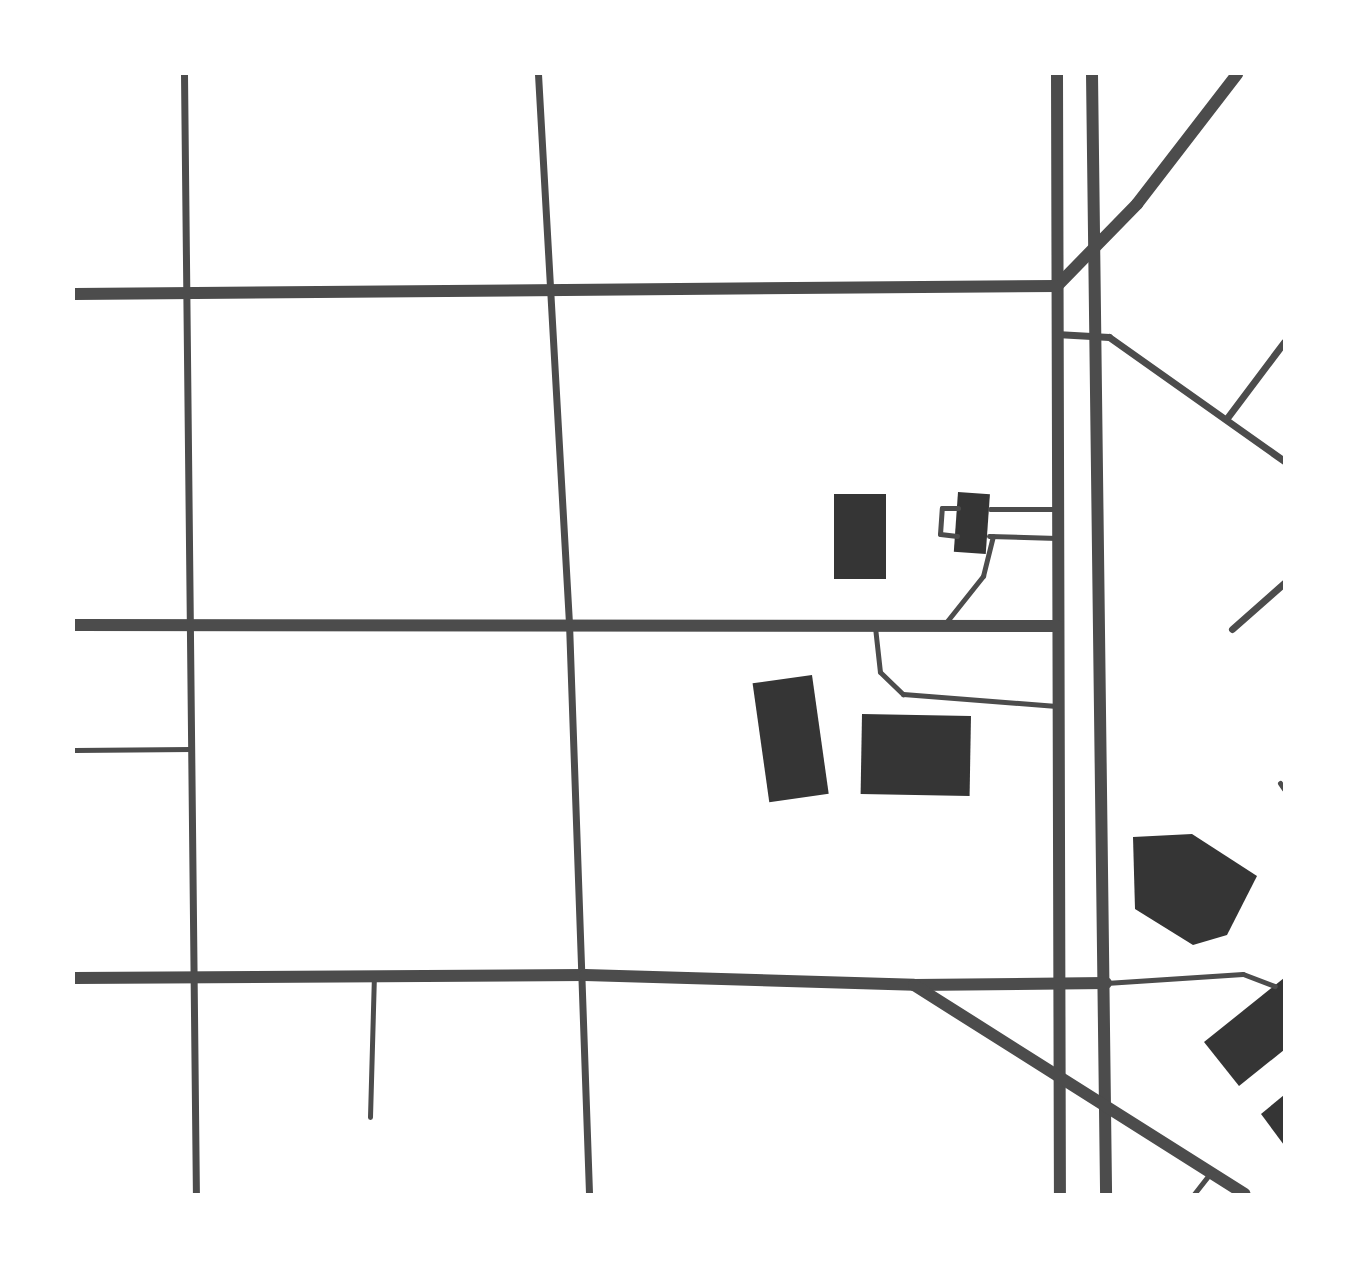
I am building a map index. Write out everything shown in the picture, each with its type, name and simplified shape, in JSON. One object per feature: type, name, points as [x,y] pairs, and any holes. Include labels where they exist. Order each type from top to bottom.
[{"type":"street","points":[[184,74],[196,1195]]},
{"type":"street","points":[[538,74],[554,293],[584,976],[589,1195]]},
{"type":"street","points":[[1057,74],[1055,334],[1060,1195]]},
{"type":"street","points":[[1092,74],[1099,248],[1106,1195]]},
{"type":"street","points":[[74,295],[554,293],[1057,286],[1099,248],[1237,74]]},
{"type":"street","points":[[1055,334],[1098,334],[1227,418],[1284,461]]},
{"type":"street","points":[[1227,418],[1284,342]]},
{"type":"street","points":[[1232,629],[1284,583]]},
{"type":"street","points":[[74,625],[569,623],[1057,626]]},
{"type":"street","points":[[74,978],[584,976],[914,985],[1106,983]]},
{"type":"street","points":[[914,985],[1244,1195]]},
{"type":"lane","points":[[957,536],[940,534],[942,508],[958,508]]},
{"type":"lane","points":[[990,509],[1057,509]]},
{"type":"lane","points":[[944,625],[983,576],[991,536],[1057,538]]},
{"type":"lane","points":[[875,624],[880,672],[903,694],[1057,706]]},
{"type":"lane","points":[[74,750],[191,749]]},
{"type":"lane","points":[[1106,983],[1243,974],[1275,986]]},
{"type":"lane","points":[[370,1117],[374,977]]},
{"type":"lane","points":[[1195,1195],[1210,1173]]},
{"type":"building","points":[[958,492],[990,494],[986,554],[954,552]]},
{"type":"building","points":[[834,494],[886,494],[886,579],[834,579]]},
{"type":"building","points":[[812,675],[829,794],[769,802],[753,683]]},
{"type":"building","points":[[862,714],[971,716],[970,796],[861,794]]},
{"type":"building","points":[[1192,834],[1257,876],[1227,935],[1193,945],[1135,909],[1133,837]]},
{"type":"building","points":[[1284,978],[1284,1050],[1239,1086],[1204,1042]]},
{"type":"building","points":[[1284,1095],[1284,1145],[1261,1114]]}]
